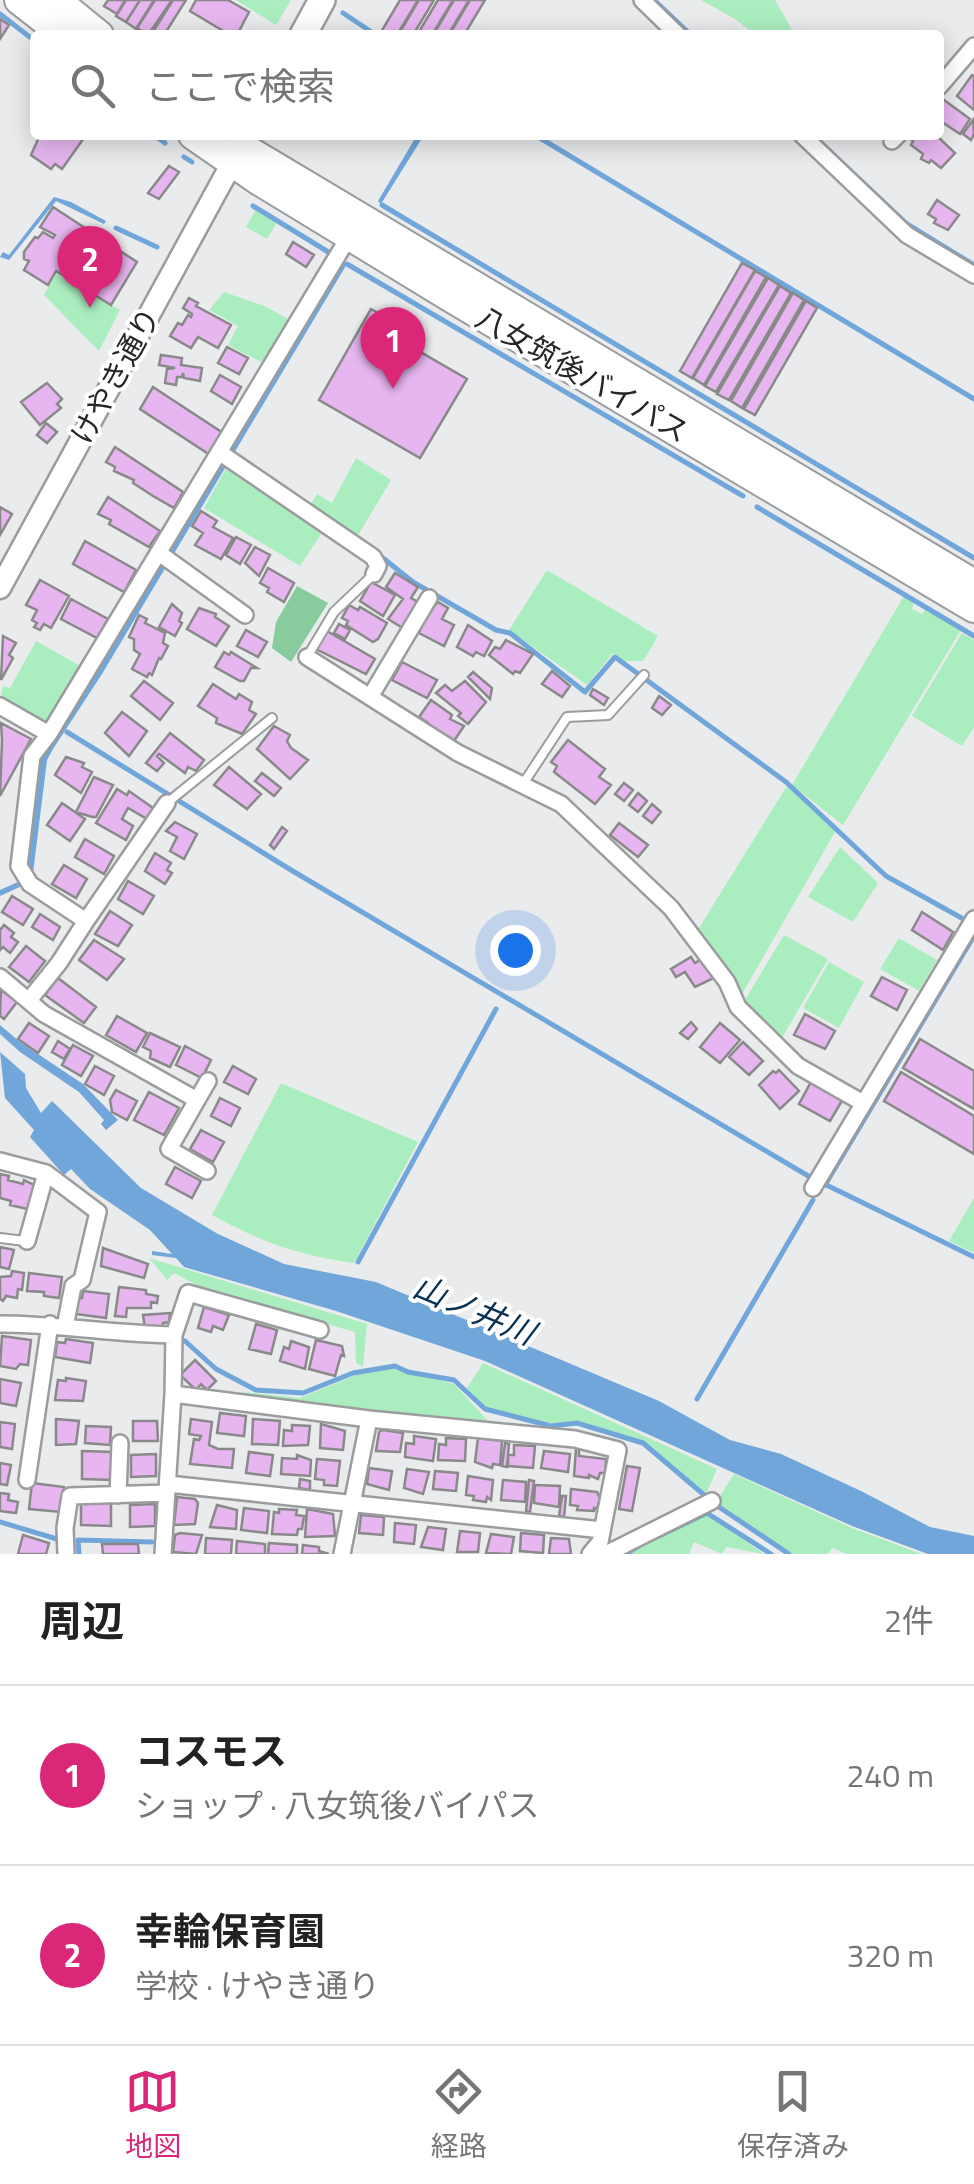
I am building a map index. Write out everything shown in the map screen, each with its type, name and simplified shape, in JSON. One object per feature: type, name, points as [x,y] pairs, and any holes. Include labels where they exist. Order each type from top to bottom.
[{"type":"highway","points":[[19,0],[58,30]]},
{"type":"highway","points":[[56,0],[94,30]]},
{"type":"highway","name":"八女筑後バイパス","points":[[237,145],[355,227],[974,608]]},
{"type":"highway","name":"八女筑後バイパス","points":[[355,227],[974,584]]},
{"type":"main road","points":[[306,30],[322,0]]},
{"type":"street","points":[[642,0],[673,30]]},
{"type":"street","points":[[944,81],[974,46]]},
{"type":"street","points":[[807,140],[906,235],[974,275]]},
{"type":"street","name":"けやき通り","points":[[0,588],[237,145]]},
{"type":"street","points":[[86,922],[26,879],[19,866],[32,756],[163,556],[355,227]]},
{"type":"street","points":[[224,456],[373,557],[378,566],[374,574]]},
{"type":"street","points":[[163,556],[245,614]]},
{"type":"street","points":[[370,697],[429,598]]},
{"type":"street","points":[[307,657],[458,753],[561,804],[671,908],[727,982],[738,1007],[798,1066],[864,1103]]},
{"type":"street","points":[[0,706],[49,734]]},
{"type":"street","points":[[30,999],[59,963],[167,804]]},
{"type":"street","points":[[813,1188],[974,919]]},
{"type":"street","points":[[0,977],[44,1014],[197,1100]]},
{"type":"street","points":[[207,1171],[169,1149],[208,1081]]},
{"type":"street","points":[[0,1161],[46,1173],[98,1212],[82,1280],[73,1286],[57,1326],[26,1480]]},
{"type":"street","points":[[26,1241],[46,1173]]},
{"type":"street","points":[[163,1554],[174,1336],[188,1292],[320,1330]]},
{"type":"street","points":[[0,1324],[174,1336]]},
{"type":"street","points":[[173,1394],[369,1419],[575,1439],[618,1450],[600,1542],[590,1554]]},
{"type":"street","points":[[342,1554],[369,1419]]},
{"type":"street","points":[[118,1495],[120,1443]]},
{"type":"street","points":[[66,1554],[70,1496],[167,1489],[602,1530]]},
{"type":"street","points":[[606,1554],[712,1500]]},
{"type":"lane","points":[[307,657],[334,612],[374,574]]},
{"type":"lane","points":[[523,784],[567,717],[608,715],[644,675]]},
{"type":"lane","points":[[167,804],[272,718]]},
{"type":"lane","points":[[0,1238],[26,1241]]},
{"type":"green space","points":[[236,0],[291,0],[276,25]]},
{"type":"green space","points":[[701,0],[775,0],[792,30],[749,30]]},
{"type":"green space","points":[[256,209],[277,222],[267,239],[246,227]]},
{"type":"green space","points":[[56,274],[120,310],[99,351],[44,295]]},
{"type":"green space","points":[[224,292],[267,307],[291,321],[265,364],[228,345],[238,326],[209,310]]},
{"type":"green space","points":[[356,458],[391,480],[357,537],[310,506],[317,494],[332,503]]},
{"type":"green space","points":[[228,465],[323,531],[300,566],[204,508]]},
{"type":"green space","points":[[547,570],[658,636],[643,661],[624,661],[613,653],[587,685],[509,630]]},
{"type":"green space","points":[[297,586],[328,603],[291,662],[272,648],[276,622]]},
{"type":"green space","points":[[904,596],[914,602],[912,609],[922,614],[926,609],[961,630],[843,825],[792,785]]},
{"type":"green space","points":[[962,633],[974,640],[974,727],[962,746],[912,716]]},
{"type":"green space","points":[[36,641],[84,668],[53,719],[33,721],[0,700],[3,686],[10,688]]},
{"type":"green space","points":[[787,786],[838,827],[738,1001],[733,982],[699,928]]},
{"type":"green space","points":[[840,847],[878,883],[853,922],[808,897]]},
{"type":"green space","points":[[784,935],[828,959],[780,1041],[742,1005]]},
{"type":"green space","points":[[899,938],[937,960],[919,991],[880,969]]},
{"type":"green space","points":[[829,962],[864,982],[839,1028],[803,1008]]},
{"type":"green space","points":[[281,1083],[418,1142],[354,1263],[280,1246],[212,1215]]},
{"type":"green space","points":[[974,1198],[974,1253],[949,1241]]},
{"type":"green space","points":[[149,1258],[367,1324],[363,1367],[356,1363],[355,1332],[204,1289],[174,1273],[167,1280]]},
{"type":"green space","points":[[483,1363],[717,1469],[706,1494],[644,1441],[578,1421],[551,1423],[486,1408],[467,1388]]},
{"type":"green space","points":[[391,1368],[454,1384],[488,1421],[245,1397],[244,1392],[300,1398],[356,1375]]},
{"type":"green space","points":[[734,1474],[852,1528],[922,1554],[847,1554],[832,1548],[828,1554],[793,1554],[716,1502]]},
{"type":"green space","points":[[707,1514],[764,1554],[726,1547],[722,1554],[694,1542],[689,1554],[628,1554]]},
{"type":"water","points":[[414,140],[421,140],[381,204],[378,201]]},
{"type":"water","points":[[54,197],[106,221],[104,224],[56,201],[9,260],[0,257],[3,252],[9,255]]},
{"type":"water","points":[[341,260],[347,264],[47,760],[33,873],[24,885],[0,896],[0,890],[18,882],[27,869],[41,760]]},
{"type":"water","points":[[0,1025],[83,1084],[118,1120],[106,1130],[101,1124],[104,1120],[79,1092],[20,1052],[0,1034]]},
{"type":"water","points":[[0,1052],[25,1074],[26,1088],[41,1113],[52,1101],[141,1188],[218,1234],[284,1264],[376,1282],[659,1401],[730,1440],[781,1454],[930,1527],[974,1536],[974,1554],[928,1554],[852,1526],[485,1361],[336,1311],[184,1267],[176,1258],[152,1255],[152,1251],[172,1254],[150,1230],[90,1189],[71,1169],[64,1175],[30,1137],[34,1130],[5,1098]]},
{"type":"building","points":[[108,0],[125,0],[117,14],[104,6]]},
{"type":"building","points":[[126,0],[140,0],[126,22],[116,16]]},
{"type":"building","points":[[140,0],[154,0],[136,29],[126,22]]},
{"type":"building","points":[[155,0],[172,0],[151,30],[137,28]]},
{"type":"building","points":[[173,0],[186,0],[167,30],[154,30]]},
{"type":"building","points":[[196,0],[228,0],[249,12],[240,30],[222,30],[190,11]]},
{"type":"building","points":[[400,0],[418,0],[400,30],[382,30]]},
{"type":"building","points":[[419,0],[434,0],[416,30],[401,30]]},
{"type":"building","points":[[438,0],[453,0],[435,30],[420,30]]},
{"type":"building","points":[[454,0],[469,0],[451,30],[436,30]]},
{"type":"building","points":[[470,0],[485,0],[467,30],[452,30]]},
{"type":"building","points":[[0,19],[9,25],[0,39]]},
{"type":"building","points":[[974,76],[974,110],[957,96]]},
{"type":"building","points":[[944,100],[970,119],[960,134],[944,123]]},
{"type":"building","points":[[973,120],[974,134],[971,140],[963,134]]},
{"type":"building","points":[[38,140],[82,140],[62,169],[55,164],[51,169],[31,155]]},
{"type":"building","points":[[941,140],[955,153],[941,168],[931,160],[929,163],[921,159],[923,154],[911,145],[913,141]]},
{"type":"building","points":[[169,166],[179,172],[159,199],[148,193]]},
{"type":"building","points":[[937,200],[959,215],[948,230],[934,223],[936,219],[928,214]]},
{"type":"building","points":[[53,207],[137,262],[111,305],[56,271],[48,285],[24,270],[29,261],[24,259],[24,252],[35,237],[43,232],[53,238],[55,235],[40,227]]},
{"type":"building","points":[[293,242],[314,255],[306,267],[286,254]]},
{"type":"building","points":[[742,263],[755,270],[692,378],[680,371]]},
{"type":"building","points":[[755,271],[766,277],[704,385],[693,378]]},
{"type":"building","points":[[768,278],[779,285],[716,392],[705,386]]},
{"type":"building","points":[[780,286],[791,293],[729,400],[717,394]]},
{"type":"building","points":[[793,293],[804,300],[742,408],[731,401]]},
{"type":"building","points":[[189,298],[231,325],[218,348],[198,337],[191,348],[170,336],[178,323],[182,325],[188,315],[191,317],[183,308]]},
{"type":"building","points":[[806,301],[817,308],[755,415],[744,409]]},
{"type":"building","points":[[371,309],[400,325],[393,336],[467,379],[420,458],[319,400]]},
{"type":"building","points":[[227,347],[248,358],[239,374],[218,363]]},
{"type":"building","points":[[161,355],[182,358],[181,365],[202,368],[200,381],[184,378],[183,373],[177,377],[176,385],[165,383],[167,369],[175,368],[159,365]]},
{"type":"building","points":[[220,375],[241,387],[232,404],[211,391]]},
{"type":"building","points":[[47,383],[62,399],[57,404],[61,408],[40,425],[21,402]]},
{"type":"building","points":[[153,387],[223,433],[210,455],[140,409]]},
{"type":"building","points":[[46,423],[57,432],[47,443],[37,435]]},
{"type":"building","points":[[115,447],[183,492],[174,508],[114,471],[115,467],[106,462]]},
{"type":"building","points":[[108,497],[160,531],[149,547],[98,514]]},
{"type":"building","points":[[0,507],[12,514],[0,535]]},
{"type":"building","points":[[201,511],[217,521],[213,527],[233,538],[221,559],[195,545],[203,533],[192,526]]},
{"type":"building","points":[[236,537],[251,545],[240,564],[226,555]]},
{"type":"building","points":[[85,541],[136,570],[124,592],[73,564]]},
{"type":"building","points":[[255,547],[270,555],[259,576],[245,563]]},
{"type":"building","points":[[268,568],[294,583],[284,602],[260,583]]},
{"type":"building","points":[[395,573],[418,587],[411,598],[422,604],[406,630],[388,619],[403,599],[386,587]]},
{"type":"building","points":[[40,580],[69,596],[51,628],[44,624],[40,630],[32,620],[37,610],[26,605]]},
{"type":"building","points":[[371,582],[395,595],[383,616],[360,601]]},
{"type":"building","points":[[71,599],[108,619],[97,638],[61,619]]},
{"type":"building","points":[[438,602],[448,608],[442,619],[454,625],[444,646],[419,633],[426,615]]},
{"type":"building","points":[[172,604],[182,613],[175,636],[159,627]]},
{"type":"building","points":[[349,605],[387,623],[378,639],[373,642],[346,625],[348,621],[342,618]]},
{"type":"building","points":[[199,608],[216,614],[229,626],[216,646],[187,629]]},
{"type":"building","points":[[139,615],[147,619],[145,623],[165,633],[163,643],[168,646],[152,675],[147,677],[132,669],[140,654],[134,650],[134,639],[129,637]]},
{"type":"building","points":[[339,624],[350,630],[345,639],[334,633]]},
{"type":"building","points":[[468,625],[492,641],[484,656],[476,652],[473,656],[457,647]]},
{"type":"building","points":[[246,630],[267,642],[258,657],[237,646]]},
{"type":"building","points":[[327,631],[375,659],[366,674],[316,649]]},
{"type":"building","points":[[3,636],[16,643],[1,680]]},
{"type":"building","points":[[506,640],[533,654],[520,673],[513,674],[489,655]]},
{"type":"building","points":[[224,652],[231,652],[257,668],[251,668],[244,681],[240,681],[215,667]]},
{"type":"building","points":[[402,662],[437,680],[427,698],[392,680]]},
{"type":"building","points":[[552,671],[570,686],[562,697],[542,684]]},
{"type":"building","points":[[473,672],[492,688],[490,699],[468,677]]},
{"type":"building","points":[[144,681],[173,703],[160,720],[131,696]]},
{"type":"building","points":[[465,681],[486,702],[468,724],[458,716],[461,713],[436,693],[445,685],[452,691]]},
{"type":"building","points":[[213,684],[236,699],[239,694],[252,702],[249,710],[256,714],[242,734],[216,723],[217,718],[198,706]]},
{"type":"building","points":[[593,689],[608,698],[604,705],[590,695]]},
{"type":"building","points":[[659,696],[671,705],[662,715],[652,708]]},
{"type":"building","points":[[431,700],[452,715],[450,719],[464,726],[452,744],[425,728],[428,723],[419,717]]},
{"type":"building","points":[[122,712],[147,731],[129,756],[105,733]]},
{"type":"building","points":[[1,723],[31,739],[0,796],[2,740]]},
{"type":"building","points":[[274,726],[290,735],[287,741],[291,748],[308,760],[290,779],[257,749]]},
{"type":"building","points":[[170,733],[204,760],[196,771],[188,767],[185,773],[159,754],[164,763],[157,771],[146,763]]},
{"type":"building","points":[[568,740],[605,769],[599,777],[611,785],[595,804],[554,772],[557,766],[551,762]]},
{"type":"building","points":[[66,757],[84,763],[82,767],[92,772],[81,793],[55,775]]},
{"type":"building","points":[[229,767],[261,794],[247,809],[214,785]]},
{"type":"building","points":[[262,773],[281,788],[274,796],[255,781]]},
{"type":"building","points":[[94,777],[113,785],[96,817],[92,817],[76,812]]},
{"type":"building","points":[[624,783],[633,790],[624,801],[615,794]]},
{"type":"building","points":[[117,789],[127,795],[129,791],[153,808],[147,819],[128,808],[122,819],[133,826],[126,840],[96,823]]},
{"type":"building","points":[[638,793],[647,801],[638,812],[629,805]]},
{"type":"building","points":[[62,803],[85,819],[70,841],[47,825]]},
{"type":"building","points":[[652,804],[661,812],[652,823],[643,816]]},
{"type":"building","points":[[175,822],[197,834],[184,859],[170,851],[177,837],[166,831]]},
{"type":"building","points":[[619,823],[648,845],[638,857],[610,835]]},
{"type":"building","points":[[282,827],[287,831],[274,849],[270,845]]},
{"type":"building","points":[[85,839],[114,856],[104,874],[75,857]]},
{"type":"building","points":[[155,853],[171,863],[167,870],[172,873],[165,884],[145,871]]},
{"type":"building","points":[[64,865],[87,879],[76,898],[52,884]]},
{"type":"building","points":[[128,881],[154,896],[143,914],[118,899]]},
{"type":"building","points":[[12,896],[33,909],[23,925],[2,912]]},
{"type":"building","points":[[110,911],[132,925],[118,946],[95,934]]},
{"type":"building","points":[[922,912],[953,932],[943,950],[912,930]]},
{"type":"building","points":[[40,914],[60,927],[53,940],[32,927]]},
{"type":"building","points":[[4,925],[18,942],[10,953],[3,947],[0,950],[0,930]]},
{"type":"building","points":[[94,940],[124,959],[107,980],[79,960]]},
{"type":"building","points":[[26,946],[45,961],[29,982],[9,967]]},
{"type":"building","points":[[691,957],[695,963],[700,960],[705,967],[710,965],[716,977],[695,987],[685,972],[676,977],[671,969]]},
{"type":"building","points":[[882,977],[907,990],[897,1010],[871,996]]},
{"type":"building","points":[[58,978],[96,1007],[84,1023],[45,995]]},
{"type":"building","points":[[1,990],[17,1002],[4,1019],[0,1016]]},
{"type":"building","points":[[805,1014],[835,1031],[825,1049],[794,1035]]},
{"type":"building","points":[[117,1016],[147,1033],[136,1052],[106,1035]]},
{"type":"building","points":[[691,1022],[697,1029],[688,1039],[680,1033]]},
{"type":"building","points":[[29,1023],[49,1036],[38,1053],[18,1039]]},
{"type":"building","points":[[720,1023],[740,1040],[720,1063],[700,1047]]},
{"type":"building","points":[[150,1033],[180,1047],[170,1067],[150,1058],[151,1051],[143,1047]]},
{"type":"building","points":[[920,1039],[974,1071],[974,1109],[903,1068]]},
{"type":"building","points":[[58,1041],[70,1049],[64,1059],[52,1052]]},
{"type":"building","points":[[743,1042],[763,1061],[749,1075],[729,1057]]},
{"type":"building","points":[[73,1045],[93,1056],[81,1076],[62,1065]]},
{"type":"building","points":[[185,1046],[211,1060],[202,1078],[176,1065]]},
{"type":"building","points":[[95,1066],[114,1076],[104,1095],[85,1084]]},
{"type":"building","points":[[233,1066],[256,1079],[248,1094],[224,1082]]},
{"type":"building","points":[[779,1070],[799,1091],[780,1109],[759,1085]]},
{"type":"building","points":[[901,1072],[974,1116],[974,1154],[884,1101]]},
{"type":"building","points":[[811,1082],[843,1099],[830,1121],[799,1104]]},
{"type":"building","points":[[116,1090],[137,1101],[127,1120],[112,1112],[110,1100]]},
{"type":"building","points":[[149,1092],[179,1108],[164,1135],[134,1120]]},
{"type":"building","points":[[220,1098],[240,1108],[231,1126],[211,1116]]},
{"type":"building","points":[[201,1130],[224,1142],[213,1162],[190,1149]]},
{"type":"building","points":[[175,1167],[201,1181],[192,1198],[166,1184]]},
{"type":"building","points":[[0,1174],[9,1176],[8,1180],[23,1184],[24,1180],[38,1187],[32,1210],[10,1205],[11,1201],[0,1198]]},
{"type":"building","points":[[0,1247],[14,1250],[9,1269],[0,1267]]},
{"type":"building","points":[[103,1248],[148,1264],[144,1278],[101,1266]]},
{"type":"building","points":[[12,1271],[24,1273],[22,1290],[18,1289],[17,1298],[6,1296],[3,1301],[0,1277],[11,1276]]},
{"type":"building","points":[[29,1273],[62,1277],[59,1298],[27,1291]]},
{"type":"building","points":[[119,1287],[146,1290],[146,1294],[158,1296],[157,1303],[151,1302],[151,1308],[127,1308],[126,1317],[115,1316]]},
{"type":"building","points":[[83,1291],[109,1294],[106,1318],[76,1314]]},
{"type":"building","points":[[204,1307],[229,1315],[223,1330],[213,1326],[211,1332],[198,1328]]},
{"type":"building","points":[[170,1313],[163,1328],[145,1328],[143,1315]]},
{"type":"building","points":[[256,1324],[277,1330],[271,1354],[249,1349]]},
{"type":"building","points":[[2,1336],[31,1340],[28,1365],[20,1364],[16,1369],[0,1366]]},
{"type":"building","points":[[66,1339],[93,1343],[90,1363],[55,1357],[57,1342],[65,1343]]},
{"type":"building","points":[[316,1340],[342,1346],[344,1356],[341,1355],[335,1376],[309,1369]]},
{"type":"building","points":[[291,1341],[309,1347],[305,1369],[280,1361],[284,1347],[289,1349]]},
{"type":"building","points":[[195,1360],[216,1381],[207,1390],[201,1384],[196,1390],[180,1375]]},
{"type":"building","points":[[0,1379],[21,1383],[16,1406],[0,1403]]},
{"type":"building","points":[[58,1380],[86,1381],[83,1401],[55,1400]]},
{"type":"building","points":[[220,1413],[246,1416],[244,1436],[217,1433]]},
{"type":"building","points":[[56,1419],[79,1421],[76,1444],[56,1445]]},
{"type":"building","points":[[191,1419],[212,1422],[209,1445],[234,1449],[232,1468],[190,1464],[194,1439],[201,1436],[189,1434]]},
{"type":"building","points":[[253,1419],[280,1421],[278,1445],[252,1444]]},
{"type":"building","points":[[133,1421],[157,1421],[158,1441],[133,1441]]},
{"type":"building","points":[[0,1422],[15,1424],[12,1449],[0,1447]]},
{"type":"building","points":[[321,1424],[345,1431],[343,1450],[320,1448]]},
{"type":"building","points":[[292,1425],[310,1426],[308,1445],[283,1446],[284,1430],[292,1431]]},
{"type":"building","points":[[86,1426],[111,1427],[110,1445],[85,1443]]},
{"type":"building","points":[[379,1432],[403,1433],[400,1452],[376,1451]]},
{"type":"building","points":[[414,1436],[436,1439],[433,1461],[405,1457],[406,1443],[414,1444]]},
{"type":"building","points":[[446,1438],[466,1439],[465,1461],[438,1460],[439,1444],[446,1445]]},
{"type":"building","points":[[478,1438],[502,1441],[500,1465],[493,1464],[492,1468],[475,1462]]},
{"type":"building","points":[[505,1443],[509,1444],[507,1467],[502,1466]]},
{"type":"building","points":[[514,1445],[535,1446],[533,1468],[508,1466],[508,1455],[514,1455]]},
{"type":"building","points":[[576,1449],[579,1456],[606,1459],[605,1473],[600,1473],[598,1479],[574,1476]]},
{"type":"building","points":[[82,1451],[113,1452],[113,1480],[82,1479]]},
{"type":"building","points":[[544,1451],[570,1454],[568,1472],[541,1468]]},
{"type":"building","points":[[249,1452],[273,1455],[270,1476],[246,1473]]},
{"type":"building","points":[[156,1454],[156,1476],[131,1477],[131,1455]]},
{"type":"building","points":[[297,1455],[311,1460],[310,1476],[281,1474],[282,1458],[297,1459]]},
{"type":"building","points":[[317,1459],[340,1461],[337,1486],[315,1479]]},
{"type":"building","points":[[0,1463],[11,1465],[7,1485],[0,1484]]},
{"type":"building","points":[[627,1466],[640,1468],[632,1511],[619,1509]]},
{"type":"building","points":[[369,1468],[392,1471],[389,1490],[367,1484]]},
{"type":"building","points":[[407,1469],[429,1472],[423,1494],[404,1488]]},
{"type":"building","points":[[435,1471],[458,1473],[456,1491],[433,1489]]},
{"type":"building","points":[[468,1476],[493,1480],[491,1500],[473,1500],[474,1496],[466,1495]]},
{"type":"building","points":[[300,1479],[310,1481],[310,1490],[299,1488]]},
{"type":"building","points":[[503,1480],[526,1482],[525,1502],[501,1500]]},
{"type":"building","points":[[529,1480],[534,1481],[530,1512],[526,1512]]},
{"type":"building","points":[[32,1483],[64,1487],[61,1512],[29,1509]]},
{"type":"building","points":[[535,1485],[560,1486],[559,1507],[534,1503]]},
{"type":"building","points":[[571,1489],[597,1492],[597,1509],[577,1510],[578,1506],[570,1505]]},
{"type":"building","points":[[0,1493],[9,1494],[8,1500],[18,1502],[16,1513],[0,1511]]},
{"type":"building","points":[[562,1496],[566,1496],[564,1517],[559,1516]]},
{"type":"building","points":[[177,1497],[195,1499],[198,1503],[195,1524],[174,1525]]},
{"type":"building","points":[[81,1500],[111,1501],[111,1526],[81,1525]]},
{"type":"building","points":[[155,1504],[155,1526],[130,1527],[130,1505]]},
{"type":"building","points":[[217,1505],[237,1510],[236,1529],[210,1527]]},
{"type":"building","points":[[244,1508],[269,1511],[267,1533],[241,1530]]},
{"type":"building","points":[[279,1509],[297,1510],[296,1515],[304,1516],[297,1535],[272,1534],[274,1512],[279,1513]]},
{"type":"building","points":[[307,1509],[333,1514],[335,1536],[305,1537]]},
{"type":"building","points":[[361,1515],[384,1517],[383,1535],[359,1533]]},
{"type":"building","points":[[395,1523],[416,1525],[414,1544],[394,1542]]},
{"type":"building","points":[[428,1527],[446,1529],[443,1550],[421,1547]]},
{"type":"building","points":[[460,1531],[480,1533],[478,1552],[457,1552]]},
{"type":"building","points":[[521,1533],[544,1535],[543,1553],[520,1551]]},
{"type":"building","points":[[491,1534],[514,1537],[511,1554],[486,1553]]},
{"type":"building","points":[[23,1535],[49,1543],[46,1554],[18,1554]]},
{"type":"building","points":[[175,1535],[202,1535],[196,1554],[173,1552]]},
{"type":"building","points":[[206,1538],[232,1540],[231,1554],[205,1554]]},
{"type":"building","points":[[551,1538],[569,1539],[571,1554],[549,1554]]},
{"type":"building","points":[[237,1541],[265,1544],[265,1554],[236,1554]]},
{"type":"building","points":[[269,1543],[297,1545],[297,1554],[268,1554]]},
{"type":"building","points":[[102,1544],[138,1544],[139,1554],[103,1554]]},
{"type":"building","points":[[303,1545],[319,1547],[319,1551],[329,1554],[302,1554]]},
{"type":"waterway","points":[[654,0],[686,30]]},
{"type":"waterway","points":[[343,13],[368,30]]},
{"type":"waterway","points":[[0,14],[30,37]]},
{"type":"waterway","points":[[161,140],[165,143]]},
{"type":"waterway","points":[[543,140],[974,399]]},
{"type":"waterway","points":[[818,140],[907,224],[974,265]]},
{"type":"waterway","points":[[184,157],[192,162]]},
{"type":"waterway","points":[[382,205],[974,558]]},
{"type":"waterway","points":[[253,206],[330,253]]},
{"type":"waterway","points":[[116,228],[157,247]]},
{"type":"waterway","points":[[347,264],[743,496]]},
{"type":"waterway","points":[[757,507],[974,636]]},
{"type":"waterway","points":[[378,554],[413,582],[496,630],[510,633],[585,692],[615,657],[786,782],[886,876],[967,921]]},
{"type":"waterway","points":[[67,732],[291,870],[810,1177],[974,1257]]},
{"type":"waterway","points":[[825,1185],[974,936]]},
{"type":"waterway","points":[[358,1262],[496,1009]]},
{"type":"waterway","points":[[697,1399],[813,1200]]},
{"type":"waterway","points":[[185,1341],[216,1369],[256,1390],[303,1393],[353,1373],[395,1366],[454,1380],[485,1409],[551,1426],[577,1423],[643,1443],[716,1505],[789,1554]]},
{"type":"waterway","points":[[661,1535],[707,1513],[771,1554]]},
{"type":"waterway","points":[[0,1522],[57,1539]]},
{"type":"waterway","points":[[79,1554],[78,1540],[152,1542]]},
{"type":"waterway","points":[[626,1554],[642,1544]]},
{"type":"place","name":"幸輪保育園","points":[[90,308]]},
{"type":"place","name":"コスモス","points":[[393,389]]},
{"type":"water label","name":"山ノ井川","points":[[474,1310]]}]
